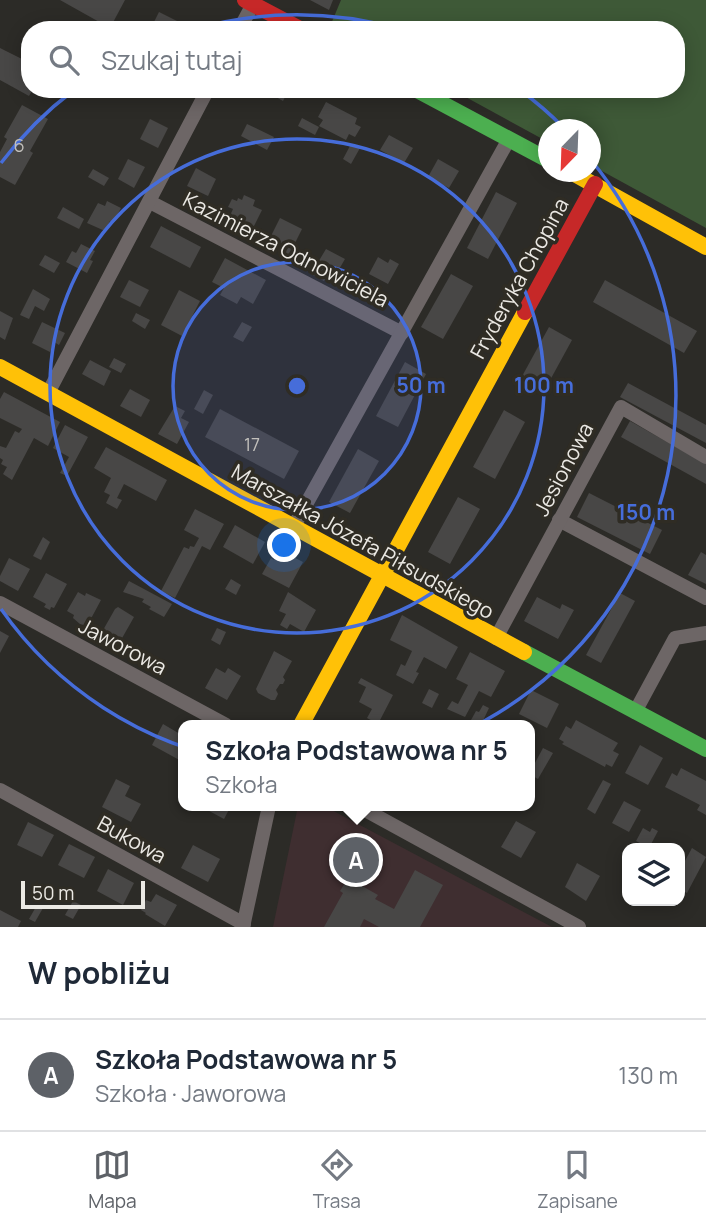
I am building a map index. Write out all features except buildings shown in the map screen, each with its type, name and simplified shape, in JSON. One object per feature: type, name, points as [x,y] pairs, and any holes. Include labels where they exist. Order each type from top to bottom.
[{"type":"street","points":[[242,21],[249,2],[285,21]]},
{"type":"street","name":"Kazimierza Odnowiciela","points":[[48,393],[203,98]]},
{"type":"street","points":[[432,98],[538,155]]},
{"type":"street","points":[[294,526],[509,139]]},
{"type":"street","points":[[591,182],[706,247]]},
{"type":"street","name":"Fryderyka Chopina","points":[[304,720],[595,184]]},
{"type":"street","name":"Kazimierza Odnowiciela","points":[[150,202],[402,333]]},
{"type":"street","name":"Marszałka Józefa Piłsudskiego","points":[[0,367],[496,638],[706,749]]},
{"type":"street","name":"Jesionowa","points":[[496,638],[621,407],[706,457]]},
{"type":"street","points":[[559,520],[706,598]]},
{"type":"street","name":"Jaworowa","points":[[0,603],[217,720]]},
{"type":"street","points":[[635,712],[675,638],[706,634]]},
{"type":"street","name":"Bukowa","points":[[0,790],[244,926]]},
{"type":"street","points":[[244,926],[269,811]]},
{"type":"street","points":[[367,811],[579,927]]},
{"type":"shaded area","points":[[297,811],[333,811],[552,927],[273,927]]},
{"type":"green space","points":[[341,0],[706,0],[706,228],[601,170],[601,119],[538,119],[538,137],[467,98],[685,98],[685,21],[332,21]]},
{"type":"traffic: fast","points":[[432,98],[538,155]]},
{"type":"traffic: fast","points":[[524,652],[706,749]]},
{"type":"traffic: slow","points":[[589,182],[706,247]]},
{"type":"traffic: slow","points":[[304,720],[525,312]]},
{"type":"traffic: slow","points":[[0,367],[524,652]]},
{"type":"traffic: jam","points":[[245,0],[285,21]]},
{"type":"traffic: jam","points":[[525,312],[595,184]]},
{"type":"place","name":"Szkoła Podstawowa nr 5","points":[[356,860]]}]
